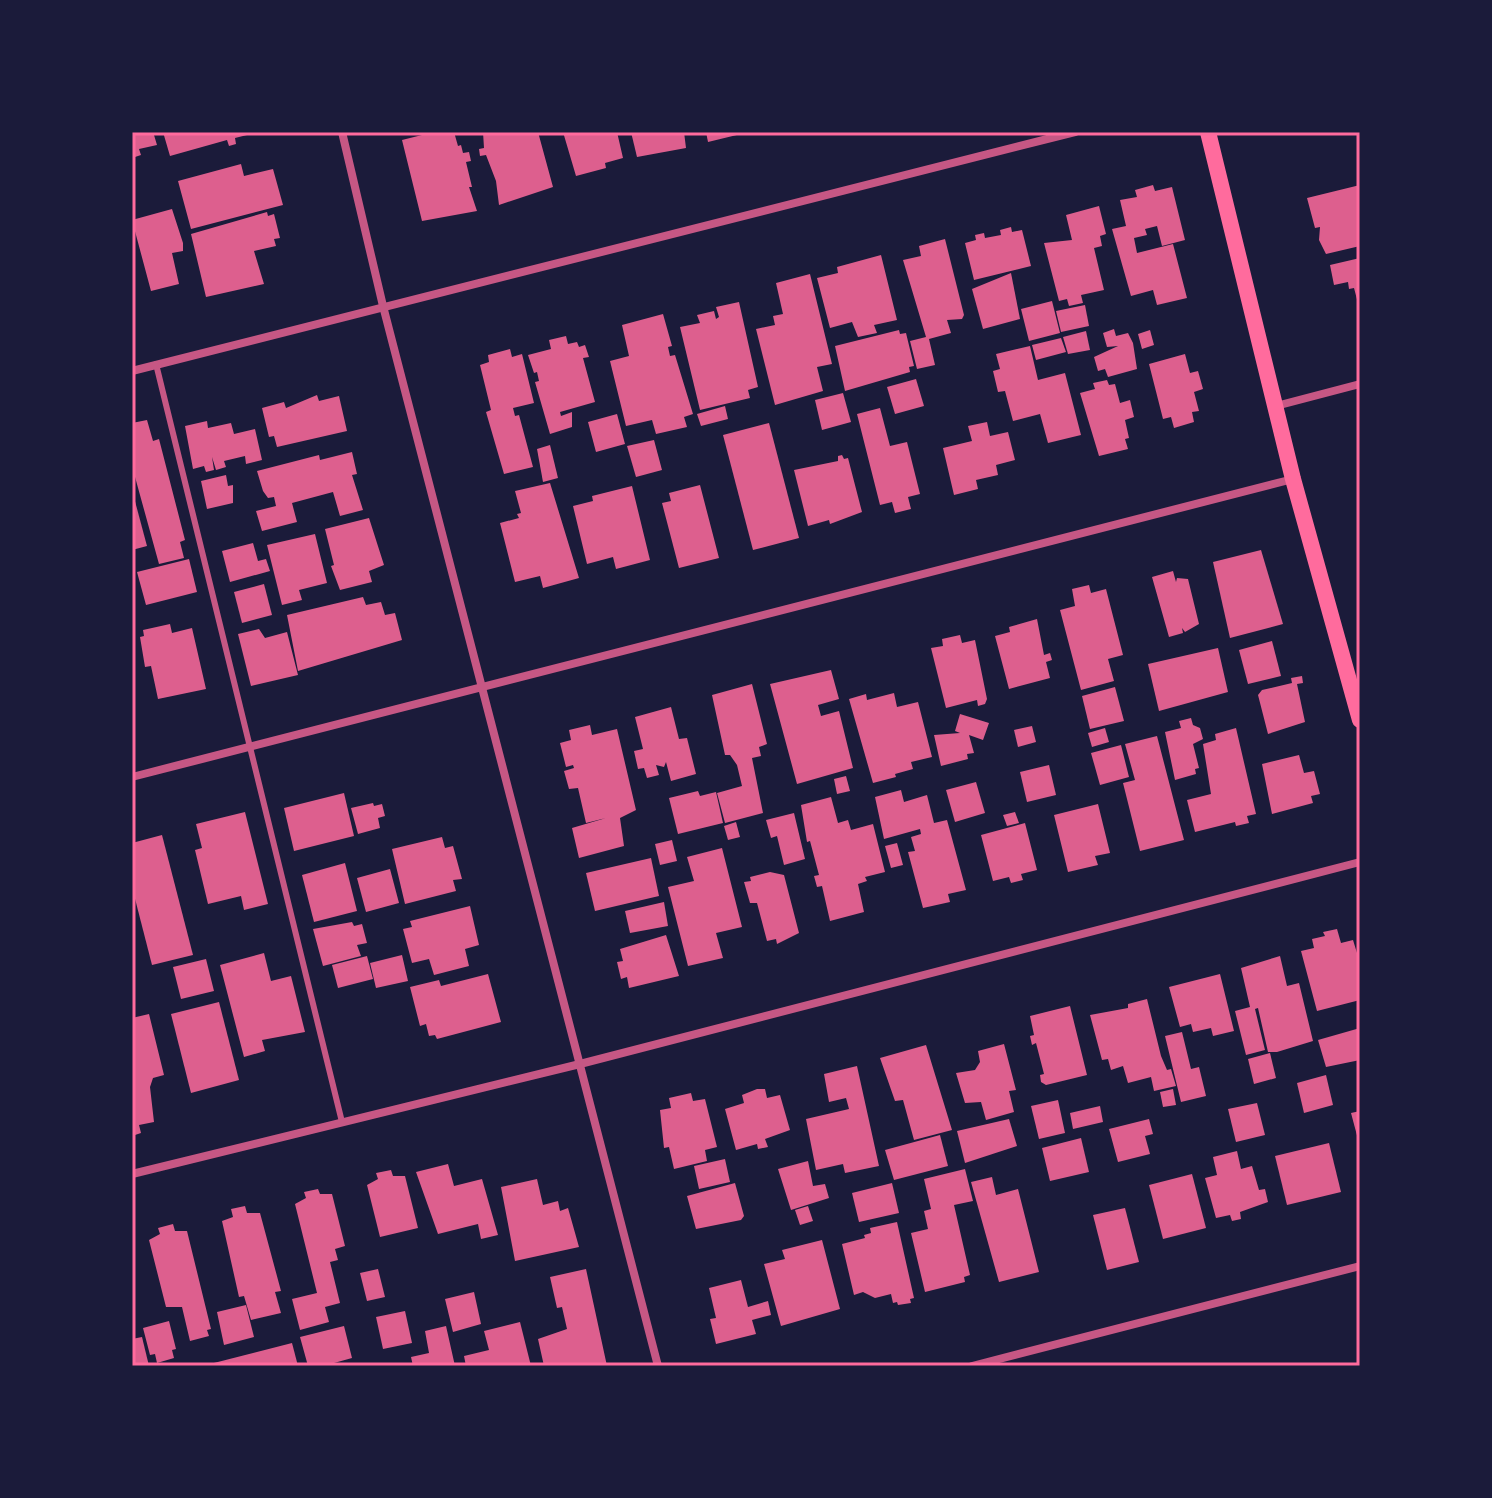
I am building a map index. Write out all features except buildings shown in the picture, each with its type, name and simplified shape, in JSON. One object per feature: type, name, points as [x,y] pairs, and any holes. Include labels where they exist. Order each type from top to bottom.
[{"type":"main road","points":[[1208,132],[1293,479],[1360,720]]},
{"type":"street","points":[[342,132],[383,306],[658,1366]]},
{"type":"street","points":[[132,371],[1075,132]]},
{"type":"street","points":[[1275,406],[1360,384]]},
{"type":"street","points":[[132,777],[1293,479]]},
{"type":"street","points":[[132,1174],[580,1064],[1360,862]]},
{"type":"street","points":[[972,1366],[1360,1266]]},
{"type":"lane","points":[[156,364],[342,1122]]}]
